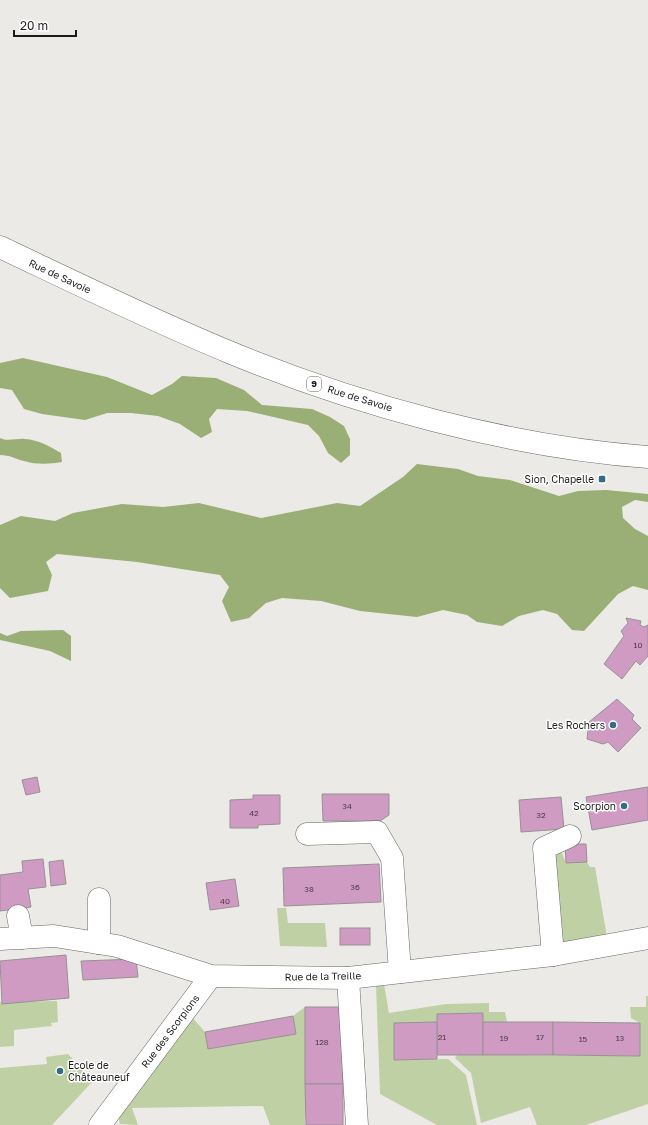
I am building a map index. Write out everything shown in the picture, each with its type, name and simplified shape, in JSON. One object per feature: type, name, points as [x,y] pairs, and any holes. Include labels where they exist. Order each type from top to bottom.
[{"type":"street","name":"Rue de Savoie","points":[[0,247],[145,316],[229,352],[300,380],[405,412],[462,427],[558,445],[648,457]]},
{"type":"street","points":[[307,834],[377,832],[392,858],[400,972]]},
{"type":"street","points":[[553,955],[544,848],[570,836]]},
{"type":"street","points":[[99,899],[99,943]]},
{"type":"street","points":[[18,916],[22,938]]},
{"type":"street","name":"Rue de la Treille","points":[[0,939],[54,936],[117,946],[211,976],[348,978],[553,955],[648,938]]},
{"type":"street","name":"Rue des Scorpions","points":[[100,1125],[211,976]]},
{"type":"street","points":[[348,978],[357,1125]]},
{"type":"green space","points":[[23,358],[107,377],[152,395],[172,384],[182,376],[216,378],[244,390],[262,405],[312,409],[330,417],[344,426],[350,439],[350,455],[341,463],[328,453],[319,436],[308,425],[247,411],[217,409],[209,419],[212,432],[201,438],[180,424],[158,416],[131,413],[107,413],[85,420],[42,414],[24,409],[12,390],[0,388],[0,363]]},
{"type":"green space","points":[[0,438],[6,440],[25,439],[39,442],[61,453],[62,462],[39,464],[0,455]]},
{"type":"green space","points":[[417,464],[458,469],[478,476],[510,480],[559,496],[578,491],[606,490],[648,494],[648,502],[635,500],[622,507],[623,518],[635,529],[648,536],[648,590],[633,586],[618,594],[584,631],[572,630],[557,614],[543,610],[519,616],[502,626],[477,622],[467,615],[443,610],[417,617],[360,611],[321,601],[282,598],[266,603],[249,618],[231,622],[222,601],[229,587],[220,575],[137,562],[57,554],[46,562],[52,575],[48,591],[10,598],[0,588],[0,525],[21,516],[55,521],[73,513],[122,504],[163,507],[199,503],[261,518],[337,503],[360,506],[403,477]]},
{"type":"green space","points":[[63,630],[71,636],[71,661],[50,651],[0,640],[0,633],[7,636],[21,631]]},
{"type":"green space","points":[[554,851],[561,851],[566,863],[587,862],[590,867],[595,867],[607,937],[562,943]]},
{"type":"green space","points":[[277,908],[286,908],[288,923],[325,923],[327,947],[280,946]]},
{"type":"green space","points":[[384,984],[389,1013],[446,1004],[489,1003],[489,1012],[505,1012],[507,1022],[483,1022],[483,1013],[437,1014],[437,1022],[394,1023],[395,1060],[448,1059],[466,1075],[477,1125],[437,1125],[380,1094],[376,985]]},
{"type":"green space","points":[[646,996],[648,996],[648,1104],[586,1125],[537,1125],[530,1107],[481,1123],[471,1073],[455,1058],[457,1055],[640,1056],[640,1023],[631,1018],[630,1007],[646,1007]]},
{"type":"green space","points":[[57,1001],[58,1022],[51,1023],[52,1026],[14,1030],[14,1046],[0,1047],[0,1002]]},
{"type":"green space","points":[[305,1007],[305,1125],[270,1125],[263,1106],[132,1108],[138,1125],[120,1124],[118,1114],[191,1016],[205,1032],[209,1049],[296,1034],[293,1016]]},
{"type":"green space","points":[[68,1054],[93,1081],[52,1125],[0,1125],[0,1068],[47,1064],[46,1057]]},
{"type":"building","points":[[626,618],[641,621],[640,625],[644,627],[648,625],[648,656],[640,665],[636,661],[622,679],[604,664],[624,636],[621,631],[628,623]]},
{"type":"building","name":"Les Rochers","points":[[617,699],[634,715],[632,719],[641,728],[618,752],[608,742],[603,744],[587,739],[589,722]]},
{"type":"building","points":[[37,777],[40,792],[26,795],[22,780]]},
{"type":"building","points":[[648,787],[648,820],[592,830],[586,797]]},
{"type":"building","points":[[322,794],[389,794],[389,815],[380,821],[323,821]]},
{"type":"building","points":[[253,795],[280,795],[280,824],[258,825],[258,828],[230,828],[230,800],[253,799]]},
{"type":"building","points":[[561,797],[564,829],[521,832],[519,800]]},
{"type":"building","points":[[565,844],[586,844],[587,862],[566,863]]},
{"type":"building","points":[[43,859],[46,887],[28,889],[31,907],[0,911],[0,875],[23,872],[22,861]]},
{"type":"building","points":[[63,860],[66,884],[51,886],[49,862]]},
{"type":"building","points":[[379,864],[381,902],[284,906],[283,868]]},
{"type":"building","points":[[235,879],[239,906],[210,910],[206,883]]},
{"type":"building","points":[[340,928],[370,928],[370,945],[340,945]]},
{"type":"building","points":[[66,955],[69,998],[2,1004],[0,961]]},
{"type":"building","points":[[136,959],[138,977],[83,980],[81,961]]},
{"type":"building","points":[[305,1007],[342,1007],[343,1084],[305,1084]]},
{"type":"building","points":[[483,1013],[483,1055],[437,1055],[437,1014]]},
{"type":"building","points":[[293,1016],[296,1034],[208,1049],[205,1032]]},
{"type":"building","points":[[437,1022],[437,1059],[394,1060],[394,1023]]},
{"type":"building","points":[[483,1022],[553,1022],[553,1055],[483,1055]]},
{"type":"building","points":[[553,1022],[640,1023],[640,1056],[553,1055]]},
{"type":"building","points":[[305,1084],[343,1084],[343,1125],[306,1125]]},
{"type":"place","name":"Sion, Chapelle","points":[[602,479]]},
{"type":"place","name":"Les Rochers","points":[[613,725]]},
{"type":"place","name":"Scorpion","points":[[624,806]]},
{"type":"place","name":"Ecole de Châteauneuf","points":[[60,1071]]}]
